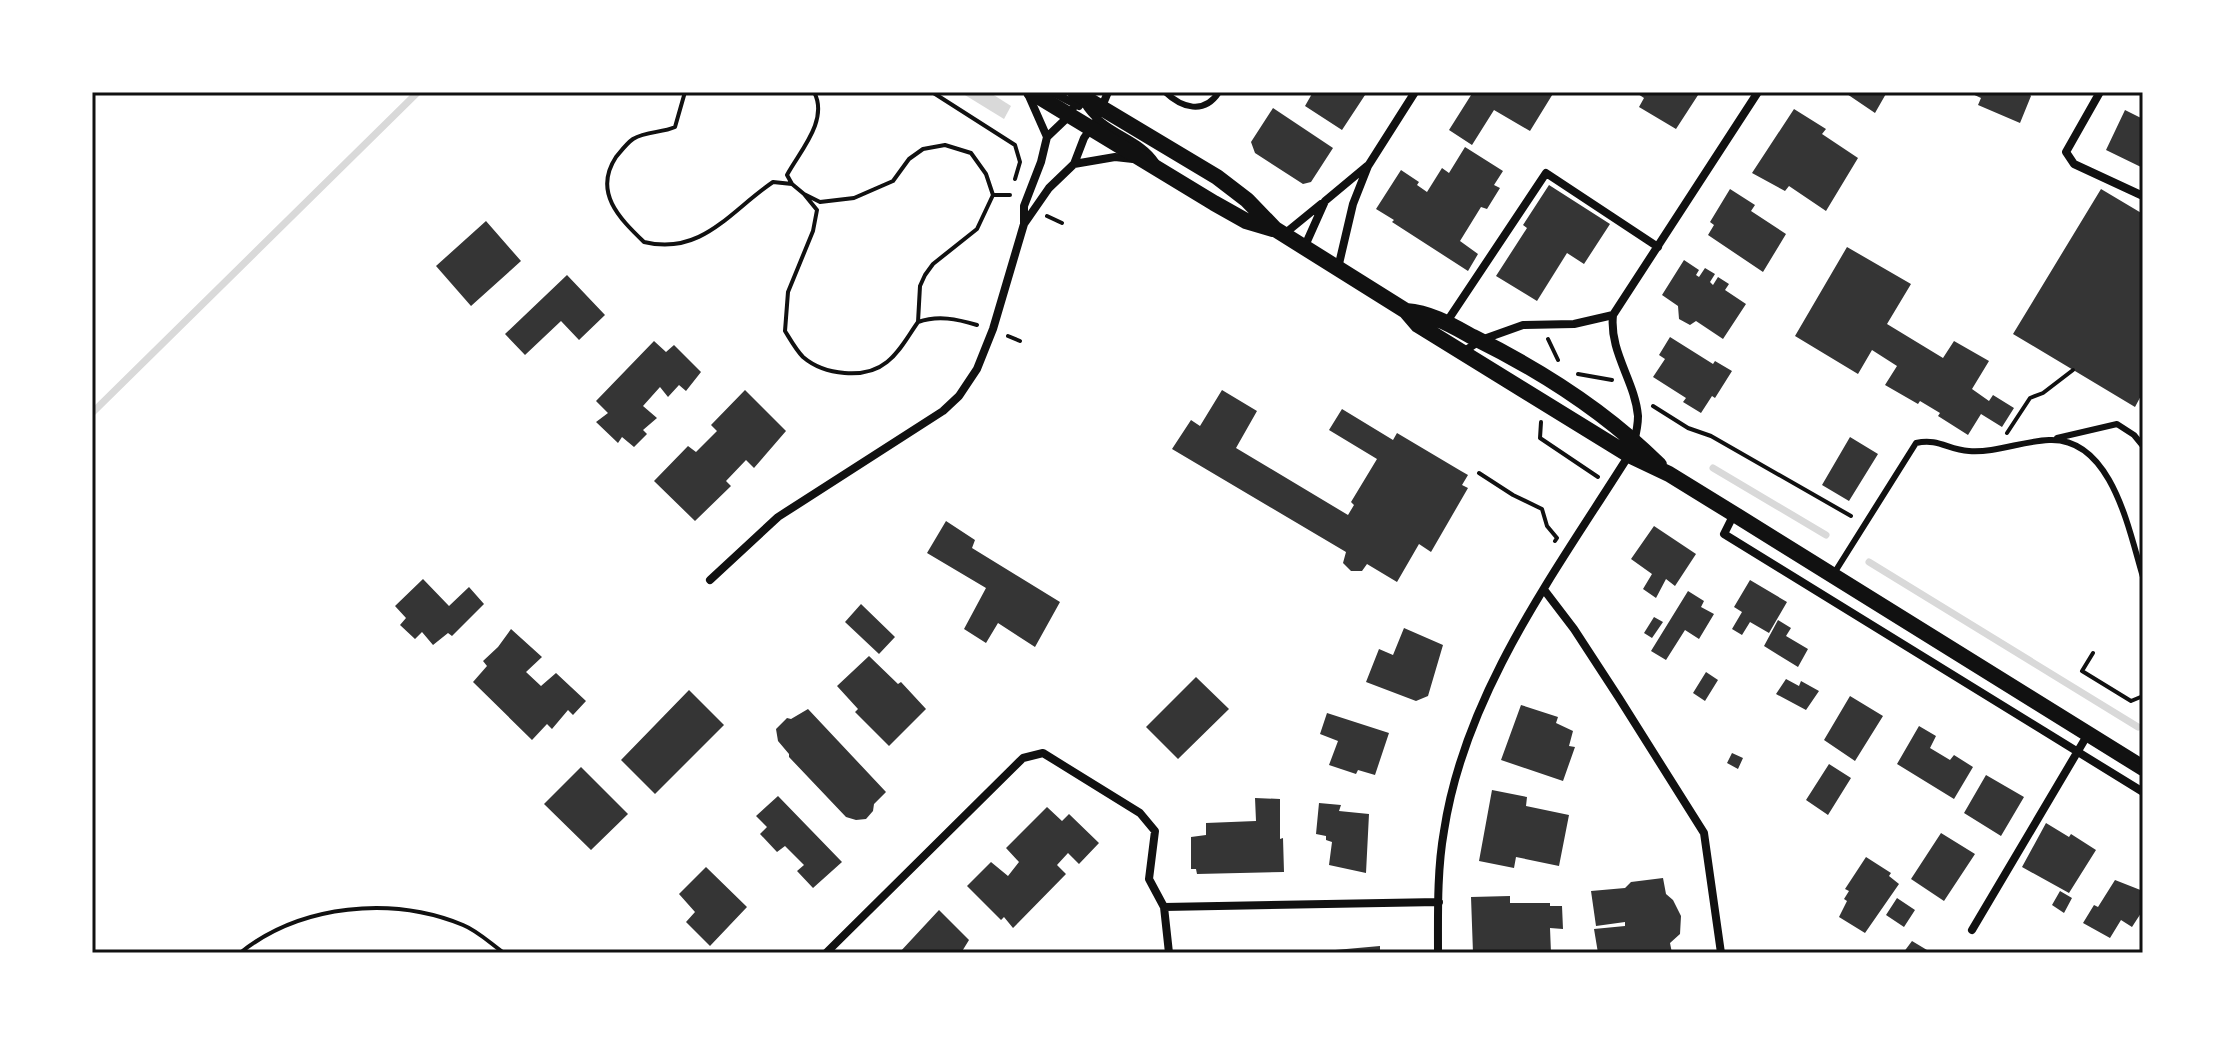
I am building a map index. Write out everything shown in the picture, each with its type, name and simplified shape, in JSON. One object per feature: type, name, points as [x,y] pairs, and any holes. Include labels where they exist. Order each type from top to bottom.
[{"type":"main road","points":[[1029,92],[1084,107],[1217,177],[1247,200],[1279,232],[1406,311],[1418,325],[1632,448],[1669,474],[2139,762]]},
{"type":"main road","points":[[1084,107],[1139,159],[1246,221],[1279,232]]},
{"type":"main road","points":[[1406,311],[1424,312],[1481,340],[1586,402],[1632,448]]},
{"type":"street","points":[[710,580],[778,517],[951,404],[977,369],[993,329],[1047,137],[1029,92]]},
{"type":"street","points":[[1052,92],[1084,107],[1149,153],[1161,173]]},
{"type":"street","points":[[1047,137],[1108,92]]},
{"type":"street","points":[[1338,268],[1353,204],[1368,166],[1415,92]]},
{"type":"street","points":[[1438,953],[1444,831],[1459,764],[1484,697],[1511,645],[1632,448],[1638,417],[1611,330],[1613,315],[1758,92]]},
{"type":"street","points":[[2100,92],[2066,152],[2074,164],[2143,196]]},
{"type":"street","points":[[1029,208],[1074,164],[1084,138],[1084,107]]},
{"type":"street","points":[[1074,164],[1115,157],[1139,159]]},
{"type":"street","points":[[1279,232],[1325,201],[1368,166]]},
{"type":"street","points":[[1446,323],[1546,173],[1658,247]]},
{"type":"street","points":[[1304,248],[1325,201]]},
{"type":"street","points":[[1462,352],[1481,340],[1523,325],[1574,324],[1613,315]]},
{"type":"street","points":[[1734,514],[1724,534],[2143,792]]},
{"type":"street","points":[[1545,591],[1612,686],[1704,833],[1721,953]]},
{"type":"street","points":[[1972,930],[2088,733]]},
{"type":"street","points":[[826,953],[1023,758],[1043,753],[1140,813],[1155,831],[1149,879],[1164,907],[1169,953]]},
{"type":"street","points":[[1164,907],[1439,902]]},
{"type":"lane","points":[[1165,92],[1178,104],[1194,108],[1205,105],[1219,92]]},
{"type":"lane","points":[[1833,575],[1916,443],[1931,440],[1969,451],[2052,439],[2117,424],[2134,435],[2143,446]]},
{"type":"lane","points":[[2052,439],[2070,442],[2088,453],[2108,474],[2143,577]]},
{"type":"path","points":[[685,92],[675,127],[649,132],[632,140],[610,167],[606,185],[613,210],[644,242],[678,246],[703,235],[747,205],[773,182],[792,184]]},
{"type":"path","points":[[804,194],[820,202],[854,198],[893,181],[909,159],[923,149],[945,145],[971,153],[986,174],[993,195],[977,229],[933,264],[920,286],[918,322],[902,347],[871,372],[855,374],[822,367],[803,357],[785,331],[788,292],[813,231],[817,210],[787,175],[813,133],[819,100],[814,92]]},
{"type":"path","points":[[932,92],[1015,145],[1020,162],[1011,199],[1062,223]]},
{"type":"path","points":[[993,195],[1010,195]]},
{"type":"path","points":[[918,322],[932,318],[959,319],[1020,341]]},
{"type":"path","points":[[2005,446],[2006,433],[2026,403],[2064,380],[2073,370]]},
{"type":"path","points":[[1563,373],[1608,378],[1688,428],[1711,436],[1864,524]]},
{"type":"path","points":[[1540,438],[1610,485]]},
{"type":"path","points":[[1479,473],[1542,509],[1547,526],[1557,538],[1550,548],[1565,558]]},
{"type":"path","points":[[2093,653],[2082,671],[2131,701],[2143,696]]},
{"type":"path","points":[[240,953],[260,937],[315,914],[371,909],[419,910],[467,926],[504,953]]},
{"type":"shaded area","points":[[960,92],[989,92],[1011,106],[1004,119]]},
{"type":"building","points":[[1313,92],[1367,92],[1342,130],[1305,106]]},
{"type":"building","points":[[1473,92],[1554,92],[1530,131],[1494,110],[1472,145],[1449,130]]},
{"type":"building","points":[[1700,92],[1676,129],[1639,107],[1644,98],[1638,94]]},
{"type":"building","points":[[1844,92],[1887,92],[1875,113]]},
{"type":"building","points":[[1968,92],[2028,92],[2031,96],[2020,123],[1978,105],[1981,98]]},
{"type":"building","points":[[1273,108],[1333,148],[1311,182],[1303,184],[1255,153],[1251,142]]},
{"type":"building","points":[[1794,109],[1826,129],[1822,134],[1858,158],[1826,211],[1789,186],[1785,191],[1752,173]]},
{"type":"building","points":[[2125,110],[2143,119],[2143,168],[2106,150]]},
{"type":"building","points":[[1465,147],[1503,171],[1494,185],[1500,188],[1487,209],[1481,207],[1460,241],[1478,254],[1468,271],[1376,209],[1401,170],[1419,182],[1417,185],[1427,192],[1442,168],[1449,173]]},
{"type":"building","points":[[1549,185],[1610,224],[1584,264],[1567,253],[1537,301],[1496,276],[1527,228],[1523,225]]},
{"type":"building","points":[[1730,189],[1755,205],[1751,211],[1786,234],[1763,272],[1708,235],[1714,225],[1710,222]]},
{"type":"building","points":[[2101,189],[2143,214],[2143,392],[2135,407],[2013,334]]},
{"type":"building","points":[[486,221],[521,261],[471,306],[436,266]]},
{"type":"building","points":[[1847,247],[1911,284],[1887,324],[1943,358],[1954,341],[1989,361],[1972,389],[1989,401],[1993,395],[2014,408],[2002,427],[1981,414],[1968,435],[1938,416],[1940,413],[1885,385],[1897,366],[1872,350],[1858,374],[1795,336]]},
{"type":"building","points":[[1684,260],[1699,270],[1696,275],[1699,277],[1705,268],[1715,274],[1710,282],[1713,285],[1718,277],[1729,284],[1725,290],[1746,304],[1723,339],[1696,321],[1690,325],[1679,319],[1678,306],[1662,295]]},
{"type":"building","points":[[567,275],[605,315],[579,340],[561,321],[525,355],[505,334]]},
{"type":"building","points":[[1670,337],[1713,364],[1715,361],[1732,371],[1701,413],[1683,402],[1686,398],[1653,377],[1665,359],[1659,355]]},
{"type":"building","points":[[654,341],[666,352],[674,345],[701,372],[686,391],[679,385],[668,397],[660,387],[643,406],[657,418],[643,430],[647,434],[634,447],[622,437],[618,443],[596,422],[608,413],[596,401]]},
{"type":"building","points":[[745,390],[786,431],[754,468],[746,460],[726,481],[731,486],[695,521],[654,481],[688,446],[696,452],[717,431],[711,425]]},
{"type":"building","points":[[1222,390],[1257,411],[1236,448],[1348,515],[1354,505],[1351,502],[1377,459],[1329,430],[1342,409],[1393,440],[1397,433],[1468,475],[1462,485],[1468,488],[1431,552],[1419,544],[1397,582],[1367,564],[1362,571],[1351,571],[1343,563],[1346,552],[1172,449],[1191,420],[1200,426]]},
{"type":"building","points":[[1850,437],[1878,454],[1849,501],[1822,485]]},
{"type":"building","points":[[946,521],[975,540],[972,548],[1060,602],[1035,647],[998,623],[986,643],[964,629],[986,588],[927,553]]},
{"type":"building","points":[[1654,526],[1696,554],[1675,586],[1666,579],[1656,598],[1643,589],[1652,574],[1631,559]]},
{"type":"building","points":[[423,579],[449,606],[469,587],[484,604],[452,636],[448,633],[433,645],[422,632],[415,639],[400,625],[406,618],[395,606]]},
{"type":"building","points":[[1750,580],[1787,602],[1769,633],[1750,622],[1742,635],[1732,629],[1742,612],[1734,607]]},
{"type":"building","points":[[1688,591],[1704,601],[1701,607],[1714,614],[1699,639],[1685,630],[1666,660],[1651,651]]},
{"type":"building","points":[[861,604],[895,637],[879,654],[845,622]]},
{"type":"building","points":[[1654,617],[1663,622],[1652,638],[1644,633]]},
{"type":"building","points":[[1778,620],[1791,628],[1786,636],[1808,649],[1798,667],[1764,646]]},
{"type":"building","points":[[1404,628],[1443,645],[1428,696],[1416,701],[1366,682],[1379,649],[1393,655]]},
{"type":"building","points":[[511,629],[542,657],[526,672],[541,686],[556,673],[586,701],[573,715],[568,710],[552,729],[547,724],[532,740],[473,682],[487,666],[483,661]]},
{"type":"building","points":[[869,656],[898,684],[901,682],[926,709],[889,746],[855,712],[858,709],[837,686]]},
{"type":"building","points":[[1706,672],[1718,680],[1705,701],[1693,693]]},
{"type":"building","points":[[1196,677],[1229,709],[1178,759],[1146,727]]},
{"type":"building","points":[[1786,679],[1799,686],[1801,681],[1819,691],[1806,710],[1776,694]]},
{"type":"building","points":[[689,690],[724,725],[655,794],[621,760]]},
{"type":"building","points":[[1850,696],[1883,716],[1855,761],[1824,740]]},
{"type":"building","points":[[1521,705],[1558,717],[1556,723],[1573,731],[1569,746],[1575,747],[1563,781],[1501,760]]},
{"type":"building","points":[[808,709],[886,792],[874,804],[873,811],[866,819],[846,817],[789,757],[778,741],[776,729],[787,718],[791,719]]},
{"type":"building","points":[[1327,713],[1389,733],[1375,775],[1358,770],[1356,774],[1329,765],[1338,741],[1320,734]]},
{"type":"building","points":[[1919,726],[1936,736],[1930,748],[1950,760],[1954,755],[1973,767],[1954,799],[1897,764]]},
{"type":"building","points":[[1732,753],[1743,758],[1738,769],[1727,763]]},
{"type":"building","points":[[1829,764],[1851,778],[1828,815],[1806,800]]},
{"type":"building","points":[[581,767],[628,814],[591,850],[544,804]]},
{"type":"building","points":[[1986,775],[2024,797],[2001,836],[1964,813]]},
{"type":"building","points":[[1492,790],[1527,797],[1526,806],[1569,815],[1559,866],[1516,857],[1514,868],[1479,861]]},
{"type":"building","points":[[778,796],[842,862],[813,888],[797,871],[804,865],[785,846],[777,852],[760,834],[767,827],[756,816]]},
{"type":"building","points":[[1255,798],[1280,799],[1284,872],[1197,874],[1196,869],[1191,869],[1191,837],[1206,835],[1206,823],[1256,821]]},
{"type":"building","points":[[1319,803],[1341,805],[1339,811],[1369,814],[1366,873],[1329,865],[1332,842],[1326,840],[1326,836],[1316,834]]},
{"type":"building","points":[[1047,807],[1062,821],[1069,814],[1099,843],[1079,864],[1068,853],[1057,865],[1066,874],[1013,928],[967,886],[991,862],[1008,876],[1019,862],[1006,848]]},
{"type":"building","points":[[2046,823],[2096,850],[2069,893],[2022,867]]},
{"type":"building","points":[[1941,833],[1975,854],[1944,901],[1911,879]]},
{"type":"building","points":[[1866,857],[1891,873],[1889,876],[1899,884],[1865,933],[1839,917],[1847,901],[1844,899],[1849,891],[1845,889]]},
{"type":"building","points":[[706,867],[747,907],[710,946],[686,922],[695,912],[679,894]]},
{"type":"building","points":[[1663,878],[1666,894],[1673,900],[1681,916],[1680,934],[1670,943],[1672,953],[1598,953],[1594,929],[1625,926],[1625,922],[1596,926],[1591,891],[1625,888],[1631,882]]},
{"type":"building","points":[[2115,880],[2143,891],[2143,910],[2132,927],[2121,920],[2110,938],[2083,923],[2094,905],[2098,907]]},
{"type":"building","points":[[2060,891],[2072,898],[2064,913],[2052,905]]},
{"type":"building","points":[[1510,896],[1510,903],[1562,906],[1563,929],[1550,928],[1551,953],[1473,953],[1471,897]]},
{"type":"building","points":[[1897,898],[1915,910],[1904,927],[1886,915]]},
{"type":"building","points":[[939,910],[969,940],[961,953],[899,953]]},
{"type":"building","points":[[1912,941],[1932,953],[1903,953]]},
{"type":"building","points":[[1380,946],[1380,953],[1324,953],[1324,951]]},
{"type":"waterway","points":[[92,413],[418,92]]},
{"type":"waterway","points":[[1713,468],[1826,535]]},
{"type":"waterway","points":[[1869,562],[2138,727]]}]
